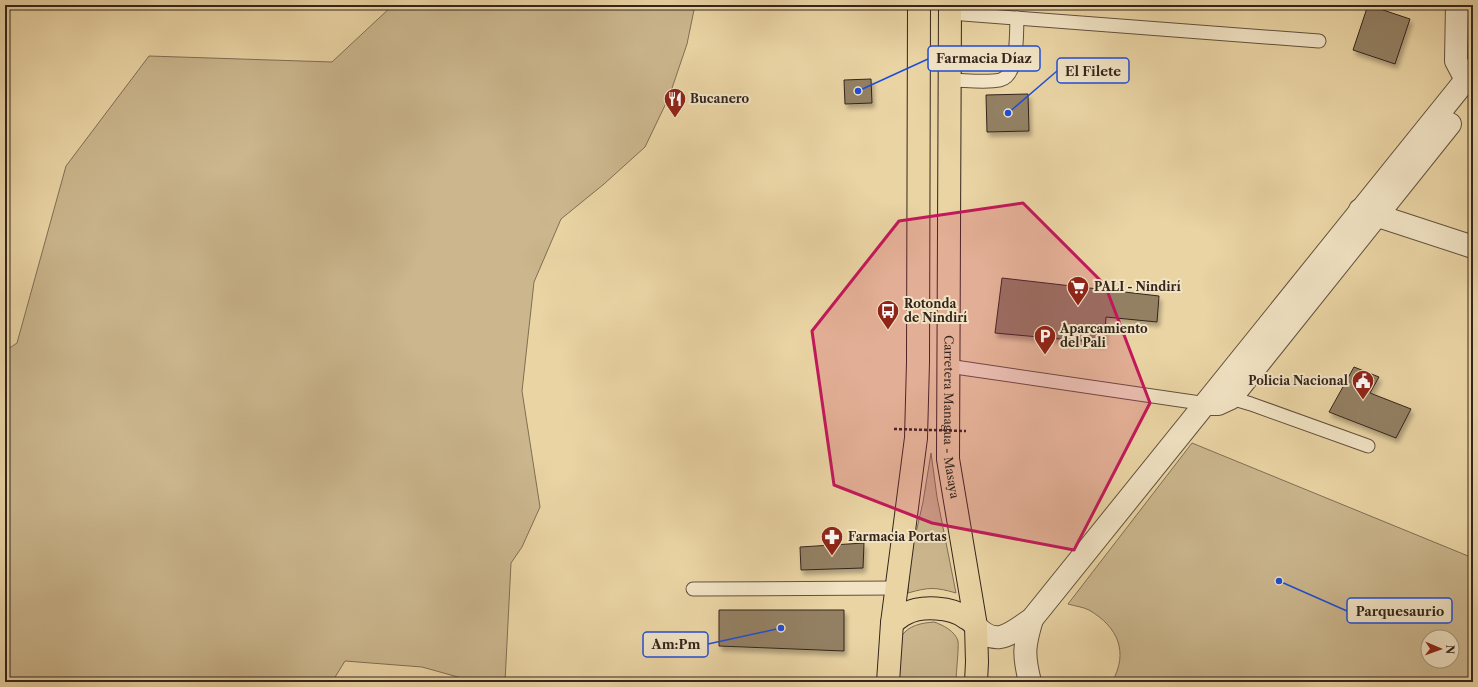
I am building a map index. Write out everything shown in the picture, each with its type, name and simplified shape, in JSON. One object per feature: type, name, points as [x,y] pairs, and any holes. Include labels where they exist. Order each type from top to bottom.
[{"type":"highway","points":[[888,682],[896,588],[916,438],[918,354],[919,5]]},
{"type":"highway","name":"Carretera Managua - Masaya","points":[[950,9],[948,459],[976,626],[976,682]]},
{"type":"highway","points":[[892,623],[905,614],[918,609],[935,608],[966,617],[976,626]]},
{"type":"street","points":[[1206,404],[1218,404],[1231,398],[1368,213],[1471,83],[1456,61],[1457,5]]},
{"type":"street","points":[[1368,213],[1473,247]]},
{"type":"street","points":[[976,626],[983,634],[995,638],[1006,636],[1032,619],[1206,404],[1368,213]]},
{"type":"street","points":[[1030,682],[1024,661],[1026,641],[1032,619]]},
{"type":"lane","points":[[950,9],[1018,18],[1319,41]]},
{"type":"lane","points":[[949,80],[1001,80],[1009,75],[1014,63],[1018,18]]},
{"type":"lane","points":[[948,366],[1206,404]]},
{"type":"lane","points":[[1231,398],[1368,446]]},
{"type":"lane","points":[[693,589],[896,588]]},
{"type":"path","points":[[894,429],[966,431]]},
{"type":"highlighted area","points":[[1023,203],[1105,285],[1150,403],[1074,550],[932,523],[834,485],[812,331],[899,221]]},
{"type":"shaded area","points":[[393,5],[695,5],[687,44],[669,97],[645,147],[604,184],[561,219],[534,282],[522,391],[540,507],[522,547],[511,563],[505,682],[476,682],[422,667],[345,661],[332,682],[5,682],[5,351],[17,343],[66,166],[149,56],[332,62]]},
{"type":"shaded area","points":[[1192,443],[1473,558],[1473,682],[1112,682],[1120,660],[1118,641],[1114,632],[1107,624],[1089,610],[1068,604]]},
{"type":"shaded area","points":[[931,453],[937,497],[956,593],[932,588],[908,593],[910,559],[923,502]]},
{"type":"shaded area","points":[[934,622],[951,631],[958,641],[956,682],[898,682],[901,637],[911,627]]},
{"type":"building","points":[[1368,5],[1410,19],[1395,64],[1353,50]]},
{"type":"building","points":[[871,79],[872,103],[845,104],[844,80]]},
{"type":"building","points":[[1028,94],[1029,131],[987,132],[986,95]]},
{"type":"building","name":"PALI - Nindirí","points":[[1002,278],[1159,296],[1157,322],[1106,317],[1104,343],[995,333]]},
{"type":"building","name":"Policia Nacional","points":[[1354,367],[1379,377],[1370,393],[1411,409],[1396,438],[1329,412]]},
{"type":"building","name":"Farmacia Portas","points":[[864,543],[863,568],[801,570],[800,547]]},
{"type":"building","points":[[719,610],[844,610],[844,651],[719,646]]},
{"type":"place","name":"Farmacia Díaz","points":[[858,91]]},
{"type":"place","name":"El Filete","points":[[1008,113]]},
{"type":"place","name":"Bucanero","points":[[675,118]]},
{"type":"place","name":"PALI - Nindirí","points":[[1078,306]]},
{"type":"place","name":"Rotonda de Nindirí","points":[[888,330]]},
{"type":"place","name":"Aparcamiento del Pali","points":[[1045,356]]},
{"type":"place","name":"Policia Nacional","points":[[1363,400]]},
{"type":"place","name":"Farmacia Portas","points":[[832,556]]},
{"type":"place","name":"Parquesaurio","points":[[1279,581]]},
{"type":"place","name":"Am:Pm","points":[[781,628]]}]
